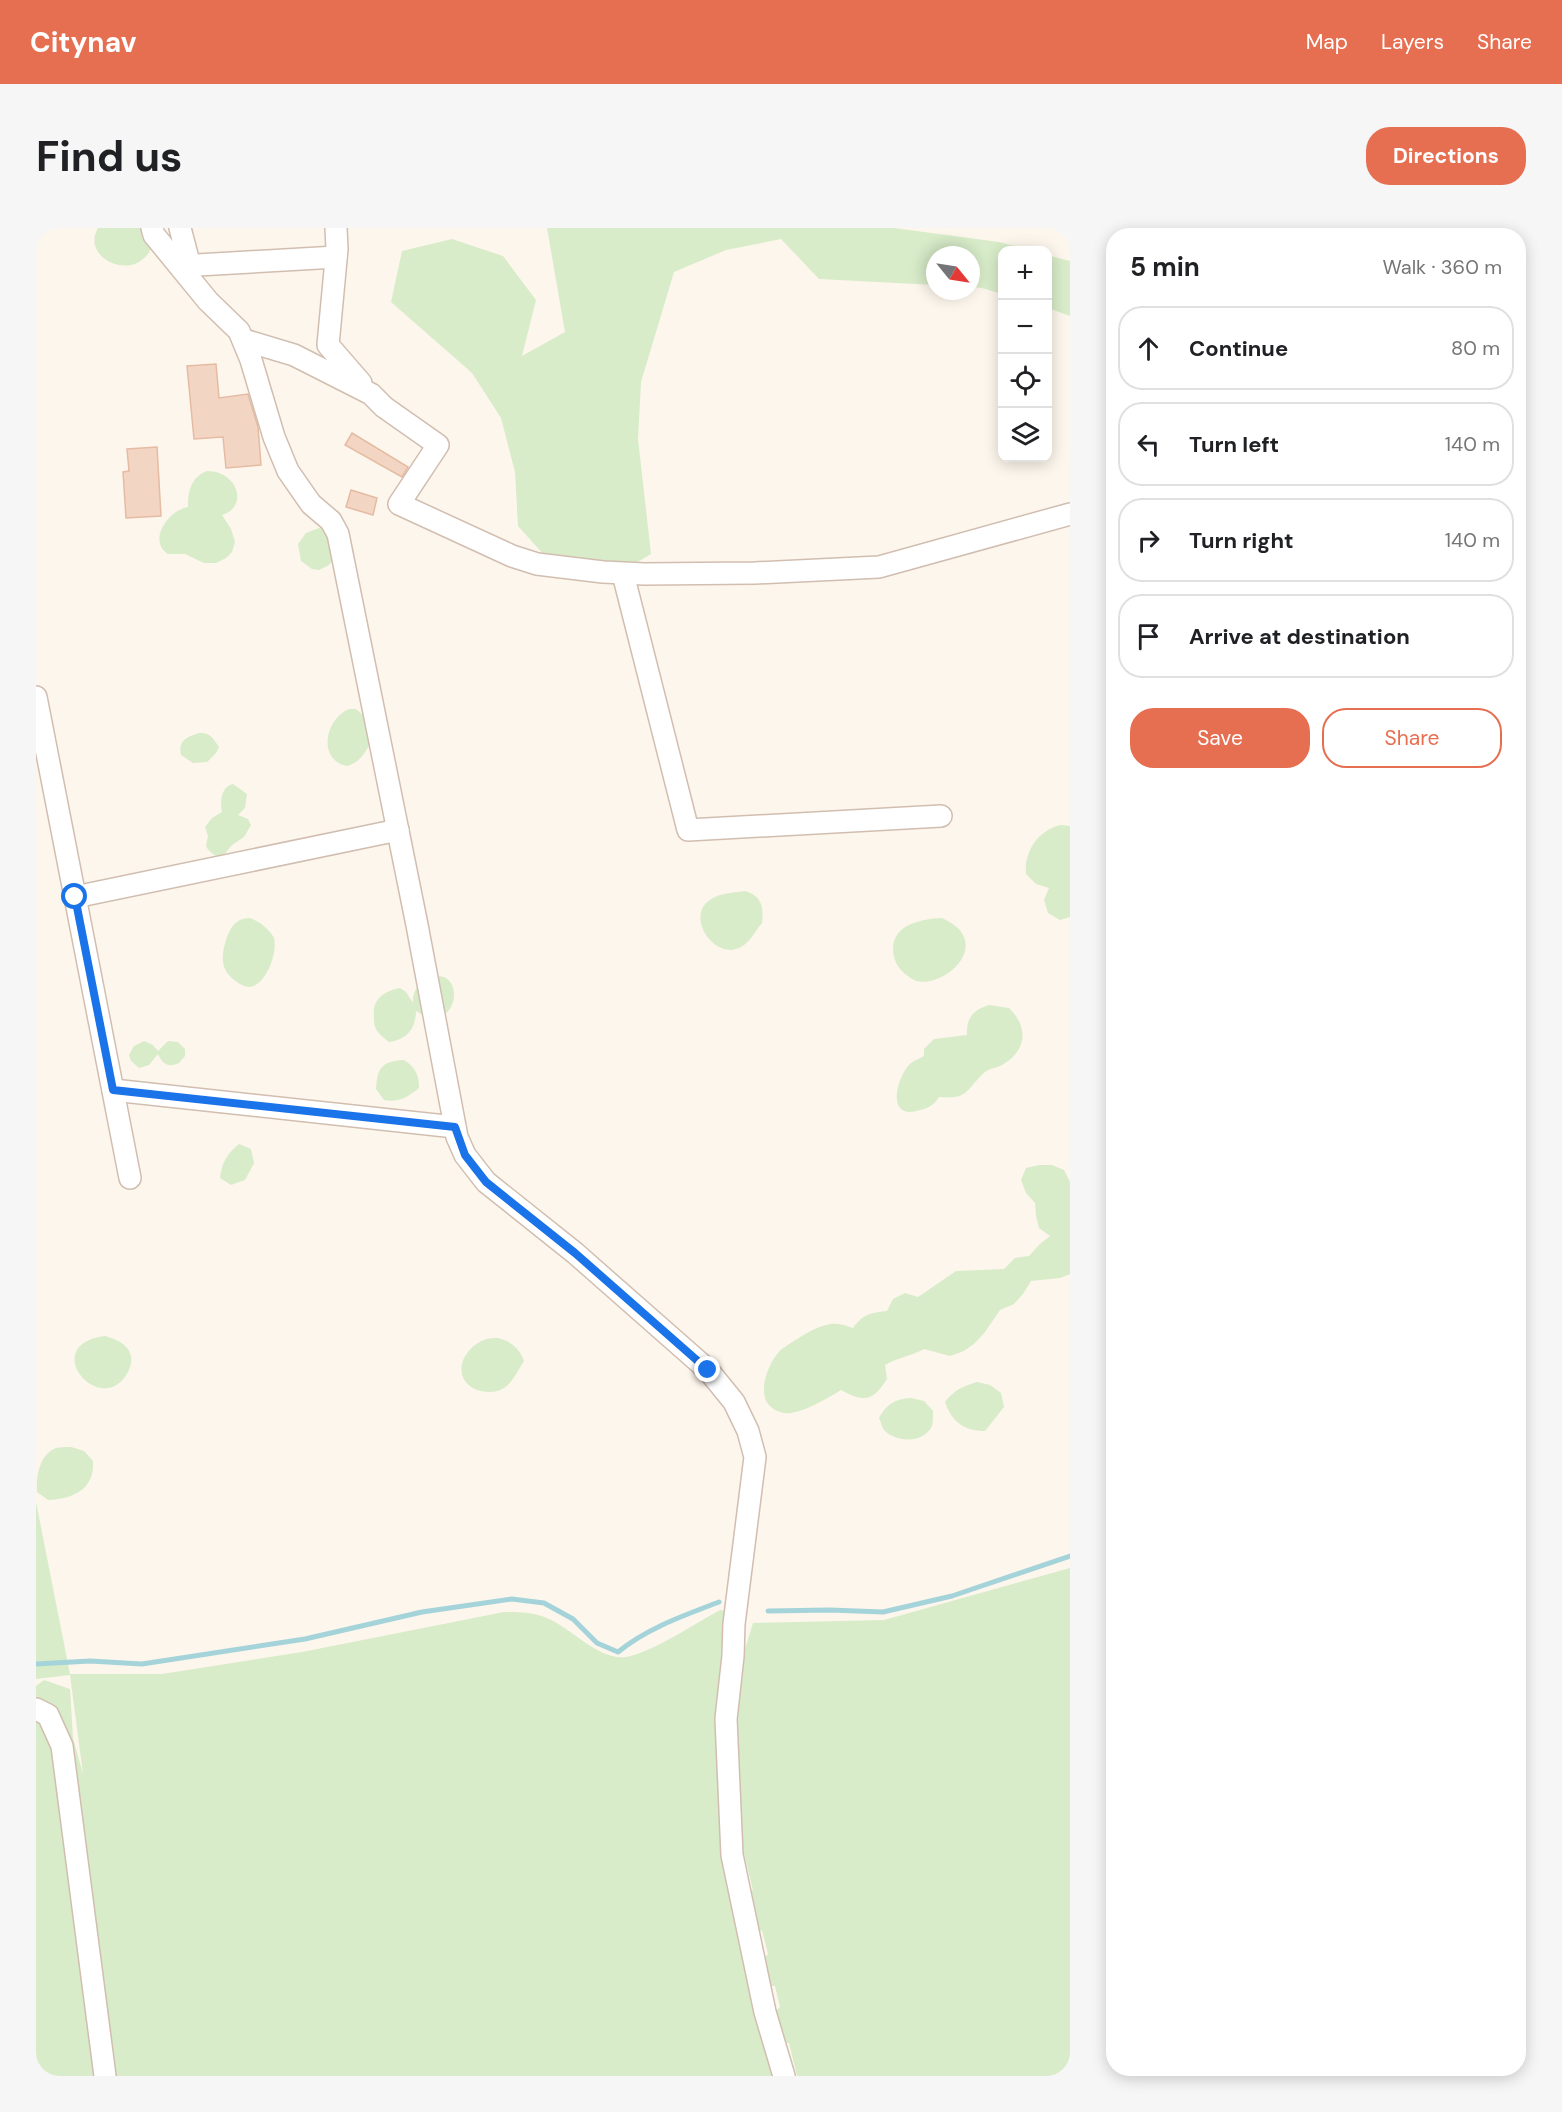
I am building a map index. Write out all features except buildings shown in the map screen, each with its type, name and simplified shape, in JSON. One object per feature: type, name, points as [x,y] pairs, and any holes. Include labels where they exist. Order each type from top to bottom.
[{"type":"lane","points":[[153,228],[154,235],[185,266],[208,301],[239,331],[244,340],[274,437],[288,471],[311,504],[331,521],[338,534],[455,1127],[465,1155],[486,1182],[575,1253],[708,1370],[734,1402],[748,1431],[755,1457],[734,1624],[726,1719],[732,1855],[765,2012],[784,2076]]},
{"type":"lane","points":[[180,228],[185,266]]},
{"type":"lane","points":[[336,228],[336,257],[328,345],[371,394],[392,413],[438,445],[399,504],[512,556],[537,564],[623,574],[755,573],[879,567],[1070,514]]},
{"type":"lane","points":[[185,266],[336,257]]},
{"type":"lane","points":[[244,340],[294,355],[371,394]]},
{"type":"lane","points":[[623,574],[688,830],[941,816]]},
{"type":"lane","points":[[36,697],[130,1178]]},
{"type":"lane","points":[[75,897],[398,830]]},
{"type":"lane","points":[[113,1090],[455,1127]]},
{"type":"lane","points":[[36,1709],[48,1715],[62,1746],[105,2076]]},
{"type":"green space","points":[[98,228],[147,228],[150,251],[135,264],[125,266],[116,264],[107,260],[95,247]]},
{"type":"green space","points":[[547,228],[894,228],[1015,246],[998,246],[998,293],[980,288],[980,246],[926,246],[926,285],[819,279],[781,239],[726,250],[674,272],[641,382],[638,439],[651,554],[604,582],[553,565],[518,526],[515,472],[501,418],[472,373],[391,302],[402,251],[452,239],[503,256],[536,300],[522,356],[565,332]]},
{"type":"green space","points":[[1052,256],[1070,261],[1070,316],[1052,309]]},
{"type":"green space","points":[[207,471],[226,477],[236,490],[237,498],[230,511],[222,515],[231,529],[235,542],[232,552],[216,563],[204,563],[185,554],[168,554],[162,548],[160,541],[163,526],[174,514],[188,507],[194,481]]},
{"type":"green space","points":[[326,528],[333,559],[329,565],[319,570],[312,569],[301,561],[298,544],[306,533]]},
{"type":"green space","points":[[349,709],[356,709],[371,722],[374,736],[360,758],[347,766],[337,762],[331,756],[328,739],[334,721]]},
{"type":"green space","points":[[199,733],[209,735],[219,747],[207,762],[193,763],[181,755],[180,750],[187,738]]},
{"type":"green space","points":[[233,784],[247,794],[245,808],[238,815],[248,819],[251,825],[244,837],[232,845],[222,857],[219,857],[212,854],[206,846],[208,836],[205,827],[212,818],[222,812],[222,795],[226,788]]},
{"type":"green space","points":[[1060,825],[1070,826],[1070,917],[1060,920],[1048,913],[1044,900],[1049,888],[1036,884],[1026,874],[1026,866],[1027,857],[1034,843],[1045,832]]},
{"type":"green space","points":[[745,891],[755,896],[761,903],[762,923],[744,945],[728,950],[712,942],[706,935],[700,919],[702,910],[706,903],[714,897]]},
{"type":"green space","points":[[244,918],[250,918],[270,932],[275,944],[265,975],[261,981],[249,987],[231,977],[224,967],[223,956],[227,937],[232,927]]},
{"type":"green space","points":[[942,918],[956,927],[963,935],[966,944],[964,953],[960,962],[944,975],[935,980],[916,981],[898,966],[893,952],[894,941],[903,928],[910,924]]},
{"type":"green space","points":[[437,976],[449,981],[454,992],[454,999],[448,1011],[441,1016],[428,1018],[416,1011],[412,1028],[405,1036],[389,1042],[381,1036],[374,1024],[375,1005],[380,997],[400,988],[406,992],[413,1003],[414,992],[417,988],[423,982]]},
{"type":"green space","points":[[989,1005],[1009,1008],[1020,1023],[1022,1038],[1016,1053],[1002,1065],[985,1072],[962,1095],[939,1097],[929,1107],[923,1109],[909,1112],[902,1110],[898,1105],[897,1090],[908,1066],[924,1056],[924,1049],[934,1039],[967,1035],[969,1019],[979,1009]]},
{"type":"green space","points":[[144,1041],[153,1045],[158,1051],[168,1041],[178,1042],[185,1049],[185,1056],[179,1063],[169,1065],[164,1063],[158,1054],[149,1065],[139,1068],[131,1061],[129,1055],[134,1046]]},
{"type":"green space","points":[[404,1060],[416,1072],[419,1088],[403,1098],[394,1101],[384,1100],[376,1089],[379,1071],[390,1062]]},
{"type":"green space","points":[[239,1144],[251,1149],[254,1163],[245,1180],[231,1185],[220,1178],[221,1172],[231,1151]]},
{"type":"green space","points":[[1052,1165],[1064,1170],[1070,1182],[1070,1274],[1060,1278],[1031,1281],[1014,1304],[1000,1310],[985,1332],[964,1351],[950,1356],[924,1349],[885,1365],[887,1379],[872,1396],[856,1397],[841,1390],[810,1407],[791,1413],[779,1412],[770,1406],[764,1393],[769,1368],[782,1349],[803,1335],[830,1324],[853,1328],[867,1315],[887,1311],[893,1299],[905,1293],[918,1297],[956,1271],[1004,1269],[1015,1258],[1029,1256],[1050,1236],[1039,1228],[1035,1203],[1026,1193],[1021,1180],[1026,1168]]},
{"type":"green space","points":[[105,1336],[118,1341],[127,1348],[131,1365],[117,1385],[104,1388],[91,1385],[81,1376],[75,1364],[76,1352],[85,1342]]},
{"type":"green space","points":[[498,1338],[514,1346],[524,1361],[513,1379],[504,1388],[494,1392],[475,1389],[463,1377],[463,1360],[479,1342]]},
{"type":"green space","points":[[977,1382],[990,1385],[1001,1393],[1004,1407],[985,1431],[978,1431],[960,1424],[951,1415],[945,1402],[959,1389]]},
{"type":"green space","points":[[911,1398],[924,1401],[933,1411],[932,1426],[923,1436],[917,1438],[903,1439],[890,1435],[884,1430],[879,1418],[892,1403]]},
{"type":"green space","points":[[71,1447],[84,1451],[93,1461],[90,1479],[81,1491],[74,1495],[48,1500],[37,1492],[37,1479],[42,1461],[50,1451],[56,1448]]},
{"type":"green space","points":[[36,1502],[70,1674],[162,1674],[302,1652],[504,1612],[538,1615],[558,1624],[606,1654],[626,1657],[660,1644],[720,1610],[729,1611],[732,1704],[739,1668],[753,1623],[884,1620],[1070,1568],[1070,2076],[797,2076],[789,2043],[774,2041],[776,2076],[36,2076],[36,1686],[44,1680],[70,1689],[73,1738],[83,1774],[70,1675],[36,1679]],"holes":[[[741,1842],[753,1890],[738,1892]],[[762,1930],[768,1954],[762,1960],[766,1986],[775,1986],[780,2007],[769,2018],[758,1933]]]},
{"type":"waterway","points":[[768,1611],[883,1612],[952,1596],[1070,1556]]},
{"type":"waterway","points":[[36,1664],[90,1661],[142,1664],[305,1639],[422,1612],[512,1599],[544,1603],[573,1619],[597,1643],[618,1652],[654,1629],[719,1602]]},
{"type":"route","points":[[75,897],[113,1090],[455,1127],[465,1155],[486,1182],[575,1253],[708,1370]]}]
